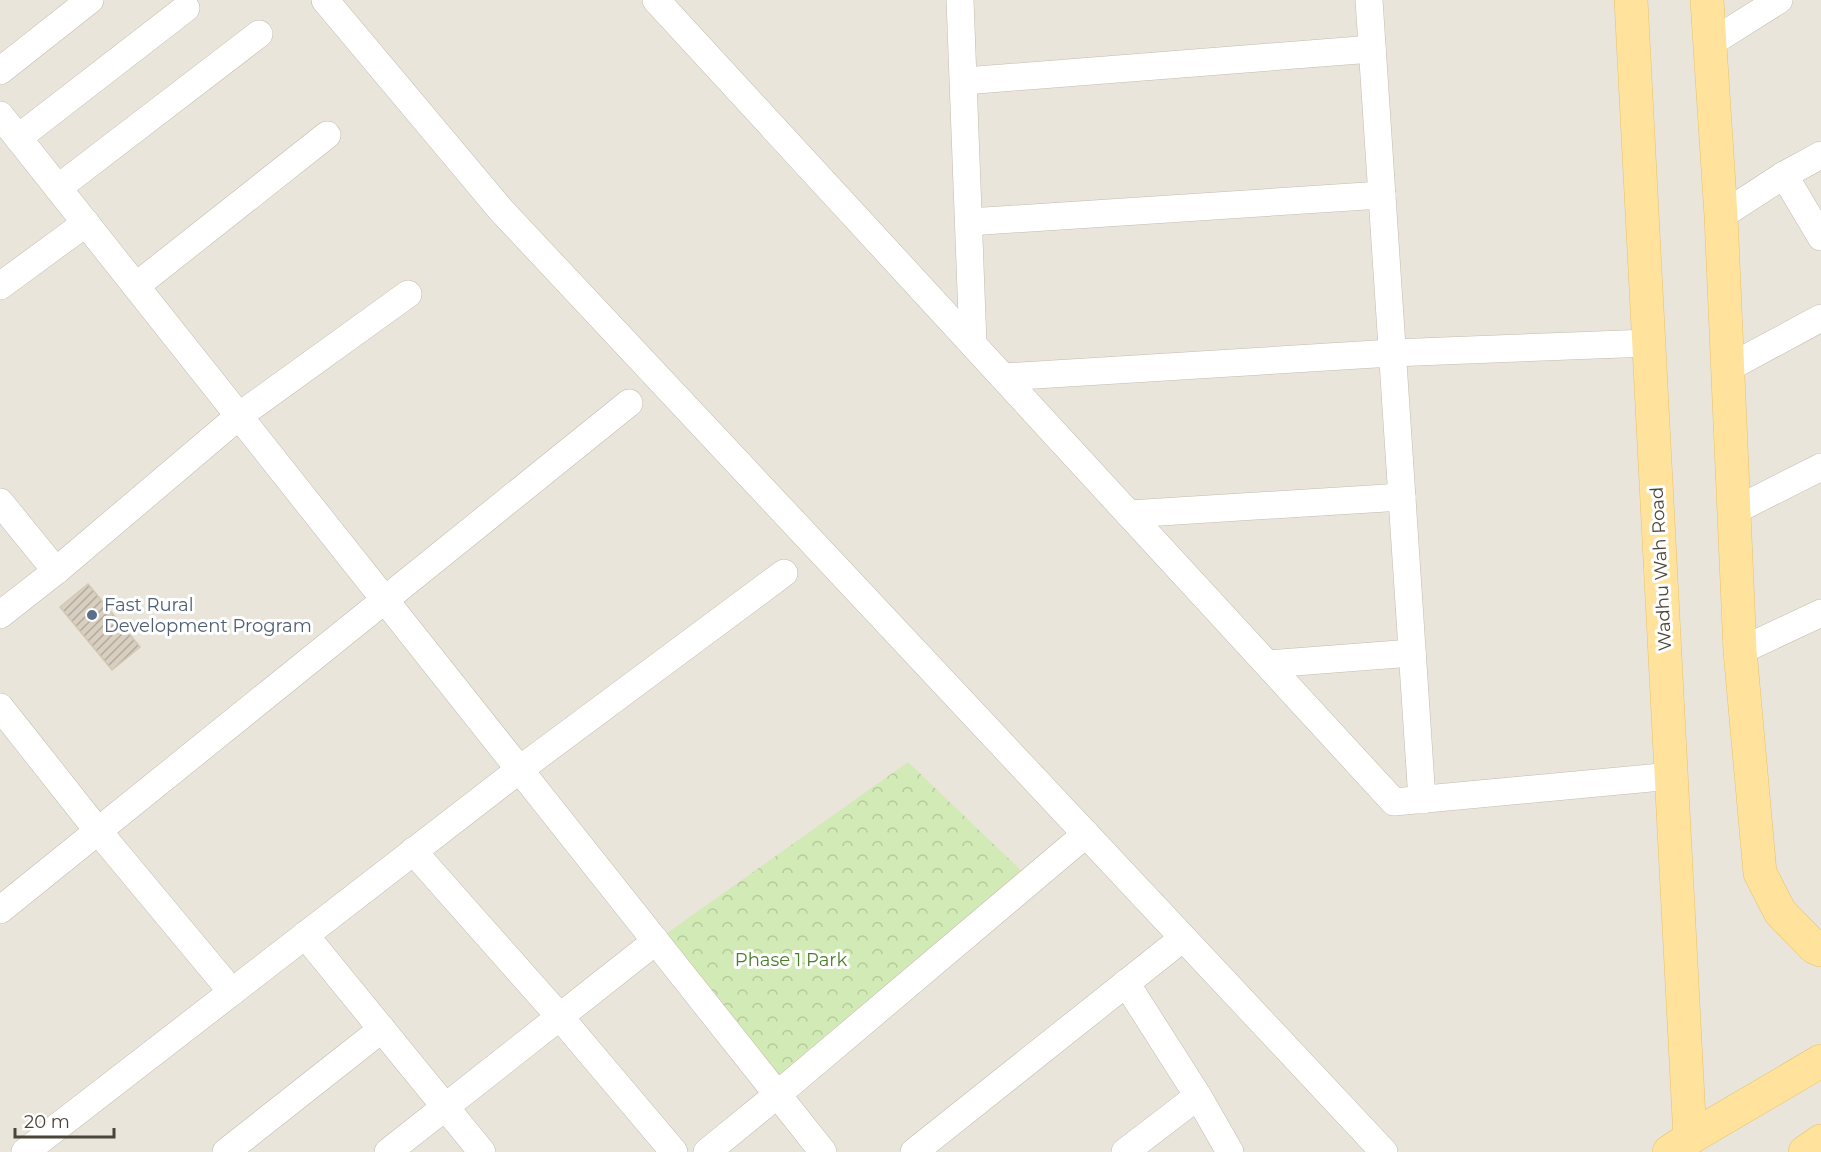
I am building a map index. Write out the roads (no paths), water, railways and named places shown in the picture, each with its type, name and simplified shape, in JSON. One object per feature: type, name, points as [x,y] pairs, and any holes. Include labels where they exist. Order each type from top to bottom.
[{"type":"main road","name":"Wadhu Wah Road","points":[[1631,0],[1672,776],[1680,1145]]},
{"type":"main road","points":[[1707,0],[1721,216],[1740,651],[1760,873],[1780,912],[1814,947],[1821,950]]},
{"type":"main road","points":[[1680,1145],[1821,1061]]},
{"type":"main road","points":[[1805,1152],[1821,1141]]},
{"type":"street","points":[[0,71],[90,0]]},
{"type":"street","points":[[325,0],[501,210],[1384,1152]]},
{"type":"street","points":[[656,0],[1394,802],[1672,776]]},
{"type":"street","points":[[960,0],[973,344]]},
{"type":"street","points":[[1369,0],[1422,800]]},
{"type":"street","points":[[1709,44],[1779,0]]},
{"type":"street","points":[[18,138],[186,8]]},
{"type":"street","points":[[58,188],[260,34]]},
{"type":"street","points":[[964,81],[1372,50]]},
{"type":"street","points":[[0,115],[823,1152]]},
{"type":"street","points":[[136,286],[327,135]]},
{"type":"street","points":[[1721,216],[1821,155]]},
{"type":"street","points":[[1784,176],[1821,237]]},
{"type":"street","points":[[969,222],[1382,195]]},
{"type":"street","points":[[0,286],[86,223]]},
{"type":"street","points":[[0,615],[56,571],[239,416],[408,294]]},
{"type":"street","points":[[1728,368],[1821,318]]},
{"type":"street","points":[[1004,377],[1392,353],[1649,343]]},
{"type":"street","points":[[0,910],[629,403]]},
{"type":"street","points":[[1734,511],[1821,467]]},
{"type":"street","points":[[1130,514],[1402,496]]},
{"type":"street","points":[[0,502],[56,571]]},
{"type":"street","points":[[25,1152],[519,770],[784,573]]},
{"type":"street","points":[[1740,651],[1821,613]]},
{"type":"street","points":[[1268,664],[1412,653]]},
{"type":"street","points":[[0,707],[98,831],[232,992]]},
{"type":"street","points":[[707,1152],[1086,834]]},
{"type":"street","points":[[413,851],[560,1017],[674,1152]]},
{"type":"street","points":[[305,935],[482,1152]]},
{"type":"street","points":[[914,1152],[1183,938]]},
{"type":"street","points":[[388,1152],[656,941]]},
{"type":"street","points":[[1126,983],[1198,1096],[1230,1152]]},
{"type":"street","points":[[225,1152],[382,1029]]},
{"type":"street","points":[[1125,1152],[1198,1096]]},
{"type":"place","name":"Fast Rural Development Program","points":[[92,615]]},
{"type":"park label","name":"Phase 1 Park","points":[[791,960]]}]
